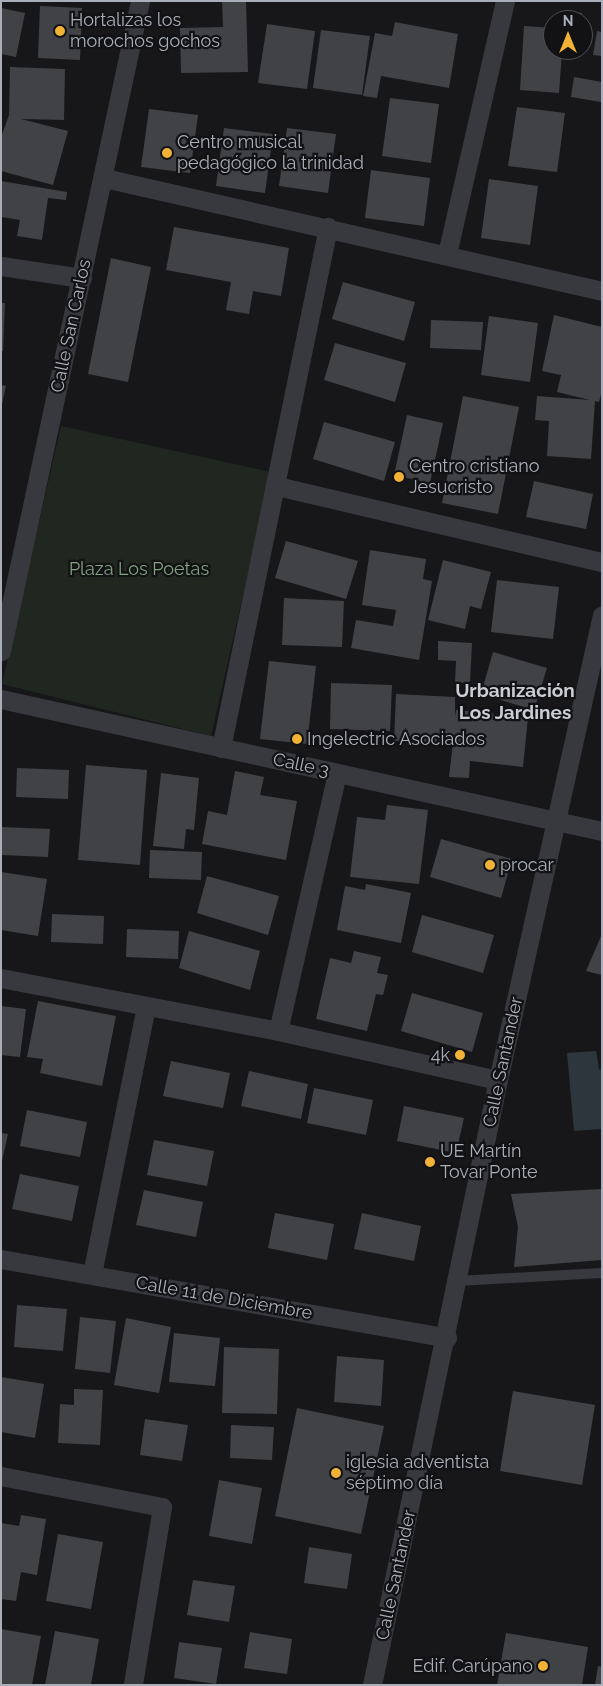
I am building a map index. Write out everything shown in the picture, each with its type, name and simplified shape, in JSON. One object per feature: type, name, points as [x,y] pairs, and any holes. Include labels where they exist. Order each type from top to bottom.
[{"type":"street","name":"Calle San Carlos","points":[[1,651],[104,178],[140,1]]},
{"type":"street","points":[[446,254],[505,1]]},
{"type":"street","points":[[104,178],[328,227],[602,291]]},
{"type":"street","points":[[221,748],[277,486],[328,227]]},
{"type":"street","points":[[1,266],[82,278]]},
{"type":"street","points":[[277,486],[602,562]]},
{"type":"street","name":"Calle Santander","points":[[372,1685],[458,1281],[498,1080],[602,616]]},
{"type":"street","name":"Calle 3","points":[[1,699],[602,831]]},
{"type":"street","points":[[278,1030],[337,773]]},
{"type":"street","points":[[1,978],[146,1007],[278,1030],[498,1080]]},
{"type":"street","points":[[92,1274],[146,1007]]},
{"type":"street","name":"Calle 11 de Diciembre","points":[[1,1259],[446,1338]]},
{"type":"street","points":[[1,1476],[162,1507],[133,1685]]},
{"type":"lane","points":[[458,1281],[602,1273]]},
{"type":"green space","name":"Plaza Los Poetas","points":[[61,426],[271,472],[211,736],[2,684]]},
{"type":"shaded area","points":[[596,1051],[599,1069],[602,1070],[602,1129],[574,1131],[567,1053]]},
{"type":"building","points":[[222,1],[246,1],[248,72],[181,73],[180,28],[223,27]]},
{"type":"building","points":[[40,6],[82,8],[80,60],[38,58]]},
{"type":"building","points":[[1,8],[25,13],[16,57],[1,54]]},
{"type":"building","points":[[395,22],[458,34],[449,88],[381,76],[377,98],[363,96],[375,33],[392,36]]},
{"type":"building","points":[[267,24],[315,31],[307,89],[258,83]]},
{"type":"building","points":[[524,26],[543,27],[543,60],[561,60],[559,93],[520,90]]},
{"type":"building","points":[[321,30],[370,36],[362,95],[313,88]]},
{"type":"building","points":[[597,31],[602,32],[602,56],[593,55]]},
{"type":"building","points":[[10,67],[65,69],[64,120],[21,119],[68,131],[53,185],[1,171],[1,137],[9,115]]},
{"type":"building","points":[[574,77],[602,82],[601,102],[571,97]]},
{"type":"building","points":[[390,98],[439,104],[431,163],[382,156]]},
{"type":"building","points":[[517,107],[565,113],[557,172],[508,166]]},
{"type":"building","points":[[149,109],[198,115],[190,173],[141,167]]},
{"type":"building","points":[[224,128],[273,134],[265,193],[216,186]]},
{"type":"building","points":[[287,128],[336,134],[328,193],[279,186]]},
{"type":"building","points":[[371,170],[430,178],[424,226],[365,218]]},
{"type":"building","points":[[489,179],[538,186],[530,245],[481,238]]},
{"type":"building","points":[[1,181],[67,192],[66,200],[48,198],[42,240],[17,236],[20,220],[1,217]]},
{"type":"building","points":[[174,227],[289,248],[281,296],[253,291],[249,314],[226,310],[231,282],[166,270]]},
{"type":"building","points":[[111,258],[151,267],[128,382],[88,374]]},
{"type":"building","points":[[343,282],[415,302],[404,341],[332,319]]},
{"type":"building","points":[[1,303],[5,303],[3,351],[1,351]]},
{"type":"building","points":[[554,315],[602,327],[602,390],[599,402],[595,401],[591,459],[547,456],[549,421],[535,420],[537,396],[590,400],[557,392],[561,375],[542,371]]},
{"type":"building","points":[[489,316],[538,323],[530,382],[481,375]]},
{"type":"building","points":[[431,320],[483,322],[481,350],[430,348]]},
{"type":"building","points":[[335,343],[406,363],[395,402],[324,380]]},
{"type":"building","points":[[1,385],[6,386],[2,404],[1,404]]},
{"type":"building","points":[[463,396],[519,407],[498,514],[442,503]]},
{"type":"building","points":[[407,415],[443,423],[430,483],[394,475]]},
{"type":"building","points":[[324,422],[395,442],[384,481],[313,459]]},
{"type":"building","points":[[534,481],[593,494],[586,529],[526,517]]},
{"type":"building","points":[[286,541],[358,561],[346,599],[275,578]]},
{"type":"building","points":[[370,550],[426,559],[423,579],[432,581],[419,660],[351,648],[356,620],[393,626],[396,610],[362,605]]},
{"type":"building","points":[[443,560],[491,572],[481,609],[470,606],[465,629],[428,620]]},
{"type":"building","points":[[497,580],[559,587],[553,639],[491,632]]},
{"type":"building","points":[[284,598],[344,601],[342,647],[282,645]]},
{"type":"building","points":[[438,641],[472,643],[470,683],[455,683],[456,661],[438,660]]},
{"type":"building","points":[[493,652],[547,668],[534,710],[481,694]]},
{"type":"building","points":[[269,661],[316,666],[307,744],[260,739]]},
{"type":"building","points":[[331,683],[392,685],[390,731],[330,729]]},
{"type":"building","points":[[396,694],[455,697],[455,717],[456,710],[528,717],[523,767],[470,761],[469,778],[449,777],[453,743],[394,741]]},
{"type":"building","points":[[86,765],[147,770],[140,865],[78,860]]},
{"type":"building","points":[[17,768],[69,770],[68,799],[16,797]]},
{"type":"building","points":[[235,771],[264,777],[260,795],[297,801],[286,860],[202,844],[208,811],[227,815]]},
{"type":"building","points":[[161,773],[199,778],[194,830],[186,829],[184,849],[153,846]]},
{"type":"building","points":[[387,805],[428,810],[419,884],[350,877],[357,817],[385,820]]},
{"type":"building","points":[[1,827],[50,829],[48,857],[1,855]]},
{"type":"building","points":[[441,839],[512,859],[501,898],[430,877]]},
{"type":"building","points":[[150,850],[202,852],[201,880],[149,878]]},
{"type":"building","points":[[1,872],[47,879],[38,936],[1,930]]},
{"type":"building","points":[[207,876],[279,896],[268,935],[197,913]]},
{"type":"building","points":[[366,884],[411,893],[401,943],[337,930],[345,886],[365,890]]},
{"type":"building","points":[[52,914],[104,916],[103,944],[51,942]]},
{"type":"building","points":[[422,915],[494,935],[483,973],[412,952]]},
{"type":"building","points":[[127,929],[179,931],[178,959],[126,957]]},
{"type":"building","points":[[189,931],[260,951],[250,990],[179,968]]},
{"type":"building","points":[[602,934],[602,975],[586,971]]},
{"type":"building","points":[[354,951],[381,957],[377,973],[388,975],[383,995],[376,994],[367,1031],[316,1019],[330,958],[351,963]]},
{"type":"building","points":[[412,993],[483,1013],[472,1052],[401,1031]]},
{"type":"building","points":[[38,1001],[116,1016],[102,1086],[40,1073],[43,1059],[27,1057]]},
{"type":"building","points":[[1,1006],[26,1009],[20,1057],[1,1055]]},
{"type":"building","points":[[171,1061],[230,1073],[223,1108],[163,1096]]},
{"type":"building","points":[[249,1071],[308,1084],[301,1119],[241,1106]]},
{"type":"building","points":[[314,1088],[373,1100],[366,1135],[307,1123]]},
{"type":"building","points":[[404,1106],[464,1118],[456,1153],[397,1141]]},
{"type":"building","points":[[27,1110],[87,1122],[80,1157],[20,1146]]},
{"type":"building","points":[[1,1133],[8,1134],[2,1161],[1,1161]]},
{"type":"building","points":[[154,1140],[214,1151],[207,1186],[147,1175]]},
{"type":"building","points":[[20,1174],[79,1186],[72,1221],[12,1209]]},
{"type":"building","points":[[602,1189],[602,1260],[514,1267],[518,1227],[511,1194]]},
{"type":"building","points":[[144,1190],[203,1202],[196,1237],[136,1225]]},
{"type":"building","points":[[275,1213],[334,1224],[327,1260],[268,1248]]},
{"type":"building","points":[[362,1213],[421,1226],[414,1261],[354,1249]]},
{"type":"building","points":[[17,1305],[67,1309],[63,1351],[14,1347]]},
{"type":"building","points":[[80,1317],[116,1321],[110,1373],[75,1369]]},
{"type":"building","points":[[126,1318],[171,1327],[159,1393],[114,1385]]},
{"type":"building","points":[[174,1333],[220,1338],[215,1386],[169,1382]]},
{"type":"building","points":[[224,1347],[279,1349],[277,1414],[222,1413]]},
{"type":"building","points":[[337,1356],[384,1360],[381,1406],[334,1402]]},
{"type":"building","points":[[1,1377],[44,1384],[35,1438],[1,1432]]},
{"type":"building","points":[[74,1389],[103,1390],[100,1445],[58,1443],[60,1404],[74,1405]]},
{"type":"building","points":[[513,1391],[595,1405],[582,1485],[500,1471]]},
{"type":"building","points":[[297,1408],[384,1426],[361,1534],[275,1516]]},
{"type":"building","points":[[145,1419],[188,1425],[182,1461],[140,1455]]},
{"type":"building","points":[[231,1425],[274,1427],[272,1460],[230,1458]]},
{"type":"building","points":[[219,1480],[262,1488],[252,1544],[209,1536]]},
{"type":"building","points":[[21,1515],[46,1519],[37,1575],[21,1572],[16,1601],[1,1599],[1,1523],[19,1526]]},
{"type":"building","points":[[58,1534],[103,1542],[91,1609],[46,1601]]},
{"type":"building","points":[[309,1547],[352,1554],[347,1589],[304,1583]]},
{"type":"building","points":[[193,1580],[235,1586],[229,1622],[187,1615]]},
{"type":"building","points":[[1,1629],[41,1636],[32,1685],[1,1685]]},
{"type":"building","points":[[55,1631],[99,1639],[91,1685],[45,1685]]},
{"type":"building","points":[[250,1632],[292,1639],[287,1674],[244,1668]]},
{"type":"building","name":"Edif. Carúpano","points":[[506,1633],[588,1647],[582,1685],[497,1685]]},
{"type":"building","points":[[179,1642],[222,1648],[216,1684],[174,1678]]},
{"type":"building","points":[[598,1666],[602,1667],[602,1685],[595,1685]]},
{"type":"place","name":"Hortalizas los morochos gochos","points":[[60,31]]},
{"type":"place","name":"Centro musical pedagógico la trinidad","points":[[167,153]]},
{"type":"place","name":"Centro cristiano Jesucristo","points":[[399,477]]},
{"type":"place","name":"Ingelectric Asociados","points":[[297,739]]},
{"type":"place","name":"procar","points":[[490,865]]},
{"type":"place","name":"4k","points":[[460,1055]]},
{"type":"place","name":"UE Martín Tovar Ponte","points":[[430,1162]]},
{"type":"place","name":"iglesia adventista séptimo día","points":[[336,1473]]},
{"type":"place","name":"Edif. Carúpano","points":[[543,1666]]},
{"type":"district","name":"Urbanización Los Jardines","points":[[515,702]]}]
